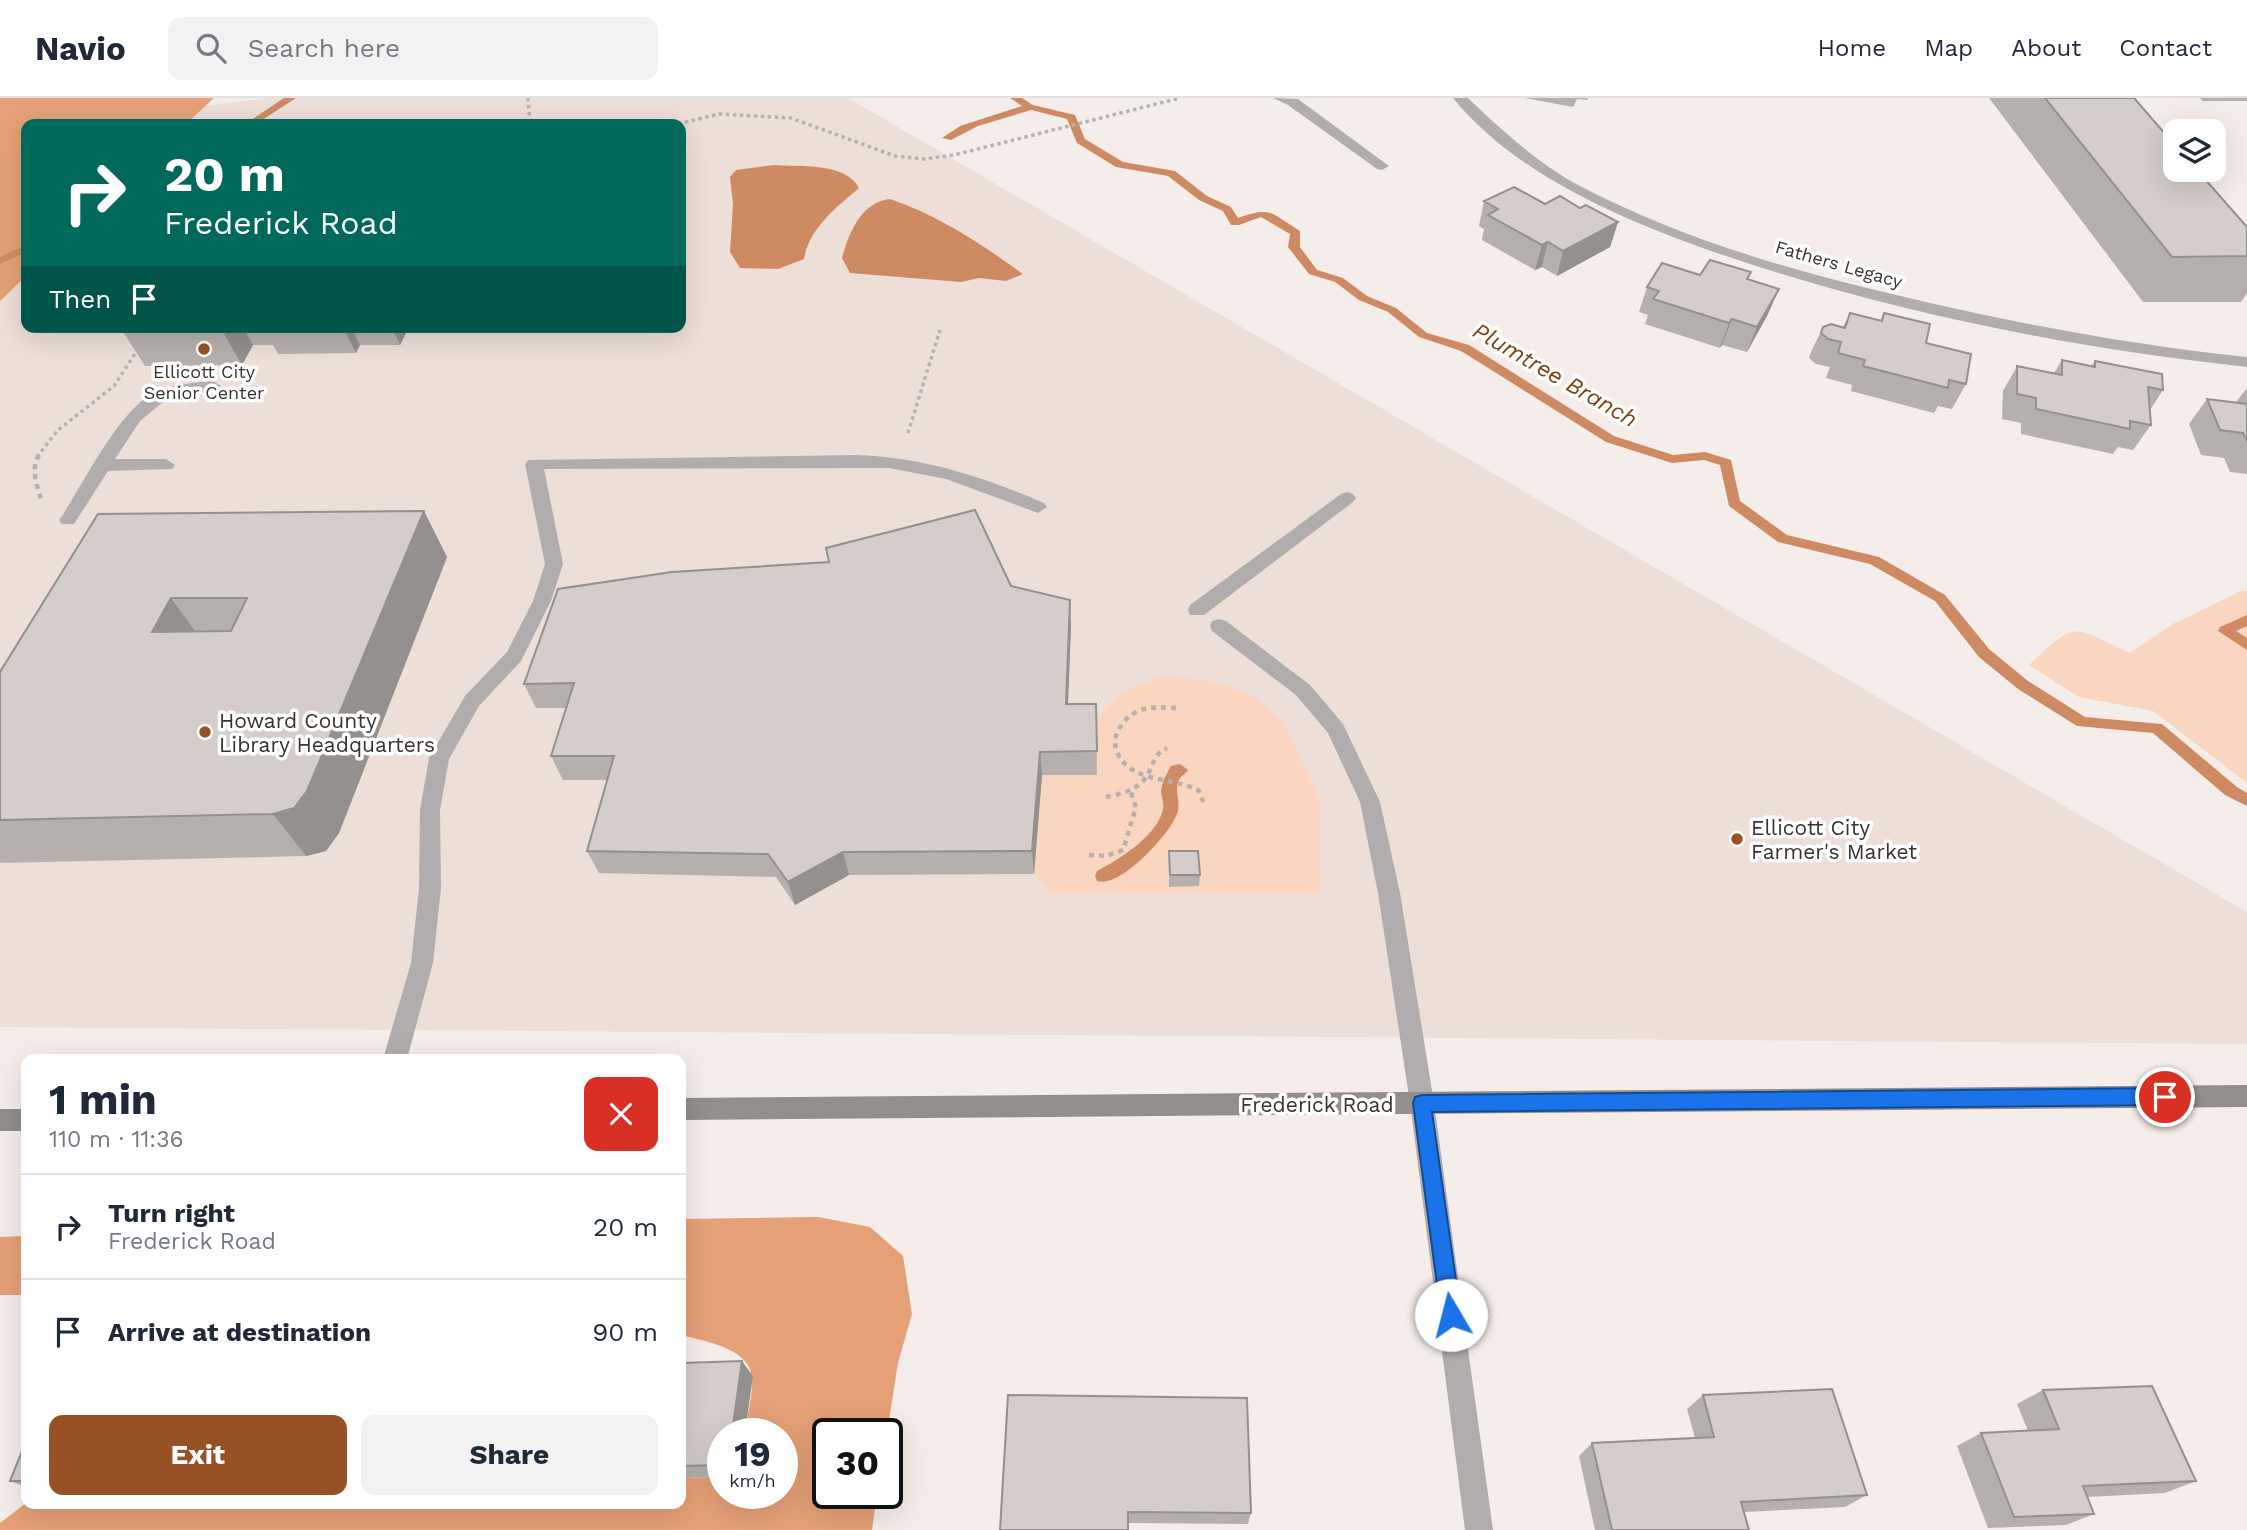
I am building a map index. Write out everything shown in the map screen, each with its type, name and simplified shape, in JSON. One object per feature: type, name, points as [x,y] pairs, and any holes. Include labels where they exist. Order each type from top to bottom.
[{"type":"main road","name":"Frederick Road","points":[[686,1109],[2247,1096]]},
{"type":"main road","points":[[0,1120],[21,1120]]},
{"type":"street","points":[[1280,98],[1293,102],[1382,166]]},
{"type":"street","name":"Fathers Legacy","points":[[1461,98],[1500,136],[1573,188],[1686,238],[1841,288],[2051,335],[2247,362]]},
{"type":"street","points":[[68,520],[134,416],[149,401],[167,392],[213,386]]},
{"type":"street","points":[[396,1054],[422,963],[430,888],[430,810],[439,758],[472,701],[514,656],[542,601],[554,564],[534,464],[691,461],[888,464],[920,467],[985,484],[1038,507]]},
{"type":"street","points":[[103,465],[166,465]]},
{"type":"street","points":[[1197,610],[1347,498]]},
{"type":"street","points":[[1219,626],[1311,699],[1336,729],[1370,802],[1389,893],[1422,1103],[1479,1530]]},
{"type":"path","points":[[528,98],[530,119]]},
{"type":"path","points":[[686,121],[719,114],[790,118],[895,156],[923,159],[999,144],[1180,98]]},
{"type":"path","points":[[907,439],[940,330]]},
{"type":"path","points":[[41,502],[34,471],[35,460],[58,429],[114,386],[144,339]]},
{"type":"path","points":[[1176,708],[1153,706],[1130,715],[1118,728],[1115,737],[1121,759],[1147,775],[1199,791],[1204,804]]},
{"type":"path","points":[[1106,797],[1130,790],[1147,775],[1154,756],[1167,748]]},
{"type":"path","points":[[1089,855],[1102,857],[1119,853],[1126,847],[1131,839],[1131,818],[1136,807],[1130,790]]},
{"type":"shaded area","points":[[0,98],[214,98],[191,119],[21,119],[21,281],[0,301]]},
{"type":"shaded area","points":[[268,98],[848,98],[2247,912],[2247,1044],[0,1027],[0,301],[21,281],[21,333],[686,333],[686,119],[191,119],[205,106]]},
{"type":"shaded area","points":[[774,165],[833,170],[853,180],[859,188],[818,228],[804,259],[778,269],[740,268],[730,252],[733,204],[730,177],[736,170]]},
{"type":"shaded area","points":[[890,199],[925,213],[959,232],[1023,274],[1006,281],[979,278],[961,282],[850,273],[842,258],[853,229],[871,206]]},
{"type":"shaded area","points":[[2241,591],[2247,591],[2247,783],[2153,711],[2079,697],[2029,665],[2057,640],[2076,632],[2097,637],[2130,653],[2173,624]]},
{"type":"shaded area","points":[[1166,676],[1215,682],[1244,692],[1281,719],[1321,801],[1320,893],[1051,894],[1034,874],[1042,775],[1097,775],[1096,731],[1105,710],[1122,694]]},
{"type":"shaded area","points":[[818,1217],[870,1227],[903,1256],[912,1314],[898,1363],[889,1418],[812,1418],[812,1509],[875,1509],[872,1530],[0,1530],[0,1523],[21,1507],[21,1509],[686,1509],[686,1478],[707,1477],[707,1509],[798,1509],[798,1418],[748,1418],[752,1378],[744,1359],[713,1343],[686,1336],[686,1219]]},
{"type":"shaded area","points":[[21,1236],[21,1295],[0,1295],[0,1237]]},
{"type":"building","points":[[2045,98],[2134,98],[2163,131],[2163,182],[2208,182],[2247,227],[2247,256],[2172,257]]},
{"type":"building","points":[[1514,187],[1545,204],[1560,196],[1580,208],[1586,205],[1618,222],[1563,251],[1548,242],[1542,245],[1488,215],[1498,209],[1484,201]]},
{"type":"building","points":[[1710,260],[1751,272],[1747,279],[1779,289],[1757,327],[1732,319],[1729,323],[1653,299],[1659,291],[1647,287],[1662,263],[1700,275]]},
{"type":"building","points":[[1850,313],[1882,321],[1884,313],[1930,324],[1926,343],[1971,354],[1966,384],[1949,380],[1948,388],[1863,366],[1865,360],[1838,353],[1841,342],[1828,339],[1821,333],[1823,327],[1831,324],[1845,328]]},
{"type":"building","points":[[2062,360],[2095,367],[2095,361],[2162,374],[2163,390],[2148,387],[2151,425],[2130,421],[2130,429],[2036,409],[2036,398],[2017,394],[2017,366],[2062,375]]},
{"type":"building","points":[[2207,399],[2247,404],[2247,441],[2243,433],[2220,430]]},
{"type":"building","points":[[975,510],[1011,586],[1070,600],[1066,704],[1096,704],[1097,751],[1040,752],[1032,851],[843,852],[788,882],[768,854],[587,851],[614,756],[551,756],[574,683],[524,684],[558,589],[672,572],[829,562],[826,548]]},
{"type":"building","name":"Howard County Library Headquarters","points":[[424,511],[307,791],[294,808],[273,814],[0,820],[0,672],[98,514]],"holes":[[[171,598],[247,598],[231,631],[152,632]]]},
{"type":"building","points":[[1169,851],[1198,851],[1200,875],[1170,875]]},
{"type":"building","points":[[742,1361],[734,1418],[707,1418],[707,1465],[686,1466],[686,1363]]},
{"type":"building","points":[[2152,1386],[2196,1481],[2083,1486],[2094,1514],[2014,1517],[1981,1433],[2059,1429],[2043,1390]]},
{"type":"building","points":[[1832,1389],[1867,1495],[1741,1502],[1749,1530],[1612,1530],[1592,1443],[1714,1437],[1703,1395]]},
{"type":"building","points":[[1008,1395],[1247,1398],[1251,1513],[1128,1512],[1128,1530],[1000,1530]]},
{"type":"building","points":[[21,1454],[21,1481],[10,1481]]},
{"type":"waterway","points":[[258,119],[291,98]]},
{"type":"waterway","name":"Plumtree Branch","points":[[1015,98],[1030,107]]},
{"type":"waterway","points":[[947,138],[963,128],[1030,107]]},
{"type":"waterway","name":"Plumtree Branch","points":[[1030,107],[1071,117],[1081,141],[1120,165],[1171,173],[1203,198],[1227,209],[1235,223],[1262,213],[1296,233],[1294,247],[1313,272],[1339,280],[1363,298],[1392,310],[1423,335],[1465,348],[1610,439],[1672,459],[1705,456],[1726,463],[1734,503],[1783,539],[1874,560],[1940,598],[1984,653],[2023,685],[2082,722],[2157,728],[2231,791],[2247,800]]},
{"type":"waterway","points":[[0,261],[21,250]]},
{"type":"waterway","points":[[2247,620],[2225,631],[2247,645]]},
{"type":"waterway","points":[[1103,876],[1135,855],[1164,824],[1172,802],[1170,786],[1176,770],[1180,770]]},
{"type":"place","name":"Ellicott City Senior Center","points":[[204,349]]},
{"type":"place","name":"Howard County Library Headquarters","points":[[205,732]]},
{"type":"place","name":"Ellicott City Farmer's Market","points":[[1737,839]]},
{"type":"route","points":[[1451,1315],[1422,1103],[2165,1097]]}]
